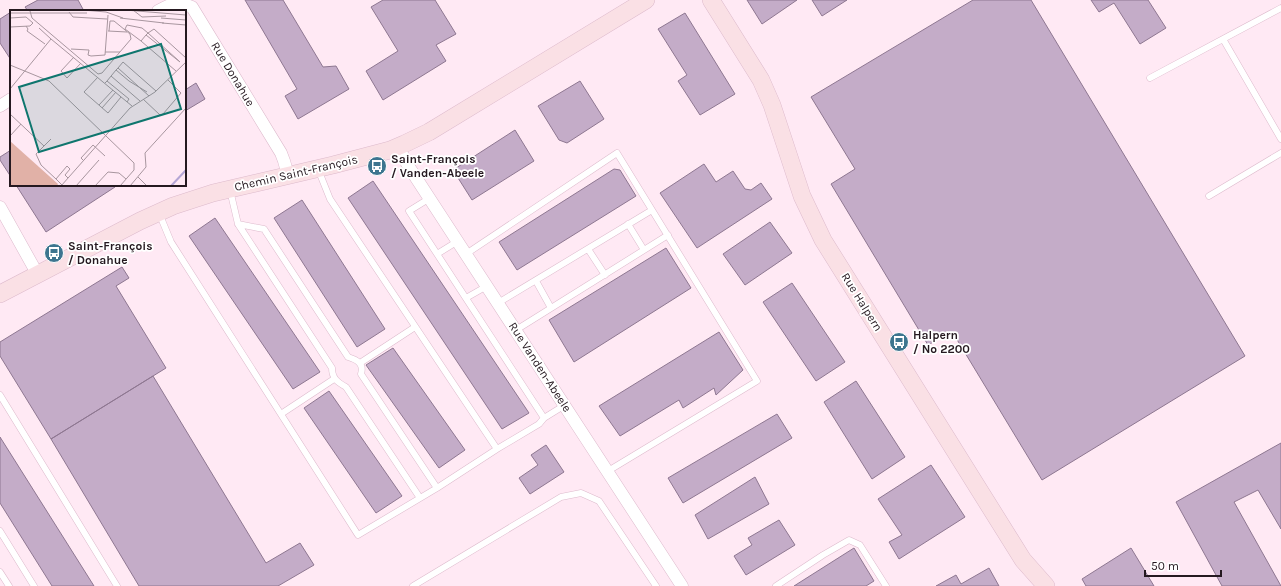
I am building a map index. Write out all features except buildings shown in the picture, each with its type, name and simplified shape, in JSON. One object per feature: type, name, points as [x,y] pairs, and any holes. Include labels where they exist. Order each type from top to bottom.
[{"type":"street","name":"Chemin Saint-François","points":[[0,294],[158,212],[200,196],[398,147],[429,132],[646,0]]},
{"type":"street","name":"Rue Halpern","points":[[711,0],[762,80],[772,105],[802,196],[823,240],[1023,560],[1046,586]]},
{"type":"street","name":"Rue Donahue","points":[[160,10],[167,6],[181,2],[192,7],[280,152],[288,175]]},
{"type":"street","points":[[0,106],[10,100]]},
{"type":"street","name":"Rue Vanden-Abeele","points":[[398,147],[404,159],[682,586]]},
{"type":"street","points":[[0,207],[38,274]]},
{"type":"lane","points":[[1150,78],[1281,8]]},
{"type":"lane","points":[[1223,39],[1281,139]]},
{"type":"lane","points":[[466,254],[617,153],[757,381],[608,471]]},
{"type":"lane","points":[[1209,196],[1281,153]]},
{"type":"lane","points":[[317,168],[330,199],[497,449]]},
{"type":"lane","points":[[230,189],[238,224],[332,368],[334,379],[346,387],[420,498]]},
{"type":"lane","points":[[430,198],[409,211],[544,418]]},
{"type":"lane","points":[[498,303],[652,210]]},
{"type":"lane","points":[[158,212],[171,242],[358,535],[437,488],[539,424],[544,418],[565,405]]},
{"type":"lane","points":[[238,224],[264,229],[348,357],[360,363],[362,369],[361,374],[437,488]]},
{"type":"lane","points":[[628,224],[644,250]]},
{"type":"lane","points":[[516,330],[668,235]]},
{"type":"lane","points":[[437,254],[458,241]]},
{"type":"lane","points":[[588,249],[605,275]]},
{"type":"lane","points":[[536,281],[552,308]]},
{"type":"lane","points":[[466,298],[487,286]]},
{"type":"lane","points":[[360,363],[415,327]]},
{"type":"lane","points":[[281,414],[334,379]]},
{"type":"lane","points":[[0,395],[117,586]]},
{"type":"lane","points":[[413,586],[561,497],[581,493],[598,501],[656,586]]},
{"type":"lane","points":[[0,532],[34,586]]},
{"type":"lane","points":[[776,586],[849,540],[860,545],[886,586]]},
{"type":"lane","points":[[0,572],[9,586]]},
{"type":"place","name":"Saint-François / Vanden-Abeele","points":[[377,166]]},
{"type":"place","name":"Saint-François / Donahue","points":[[54,253]]},
{"type":"place","name":"Halpern / No 2200","points":[[899,342]]}]
